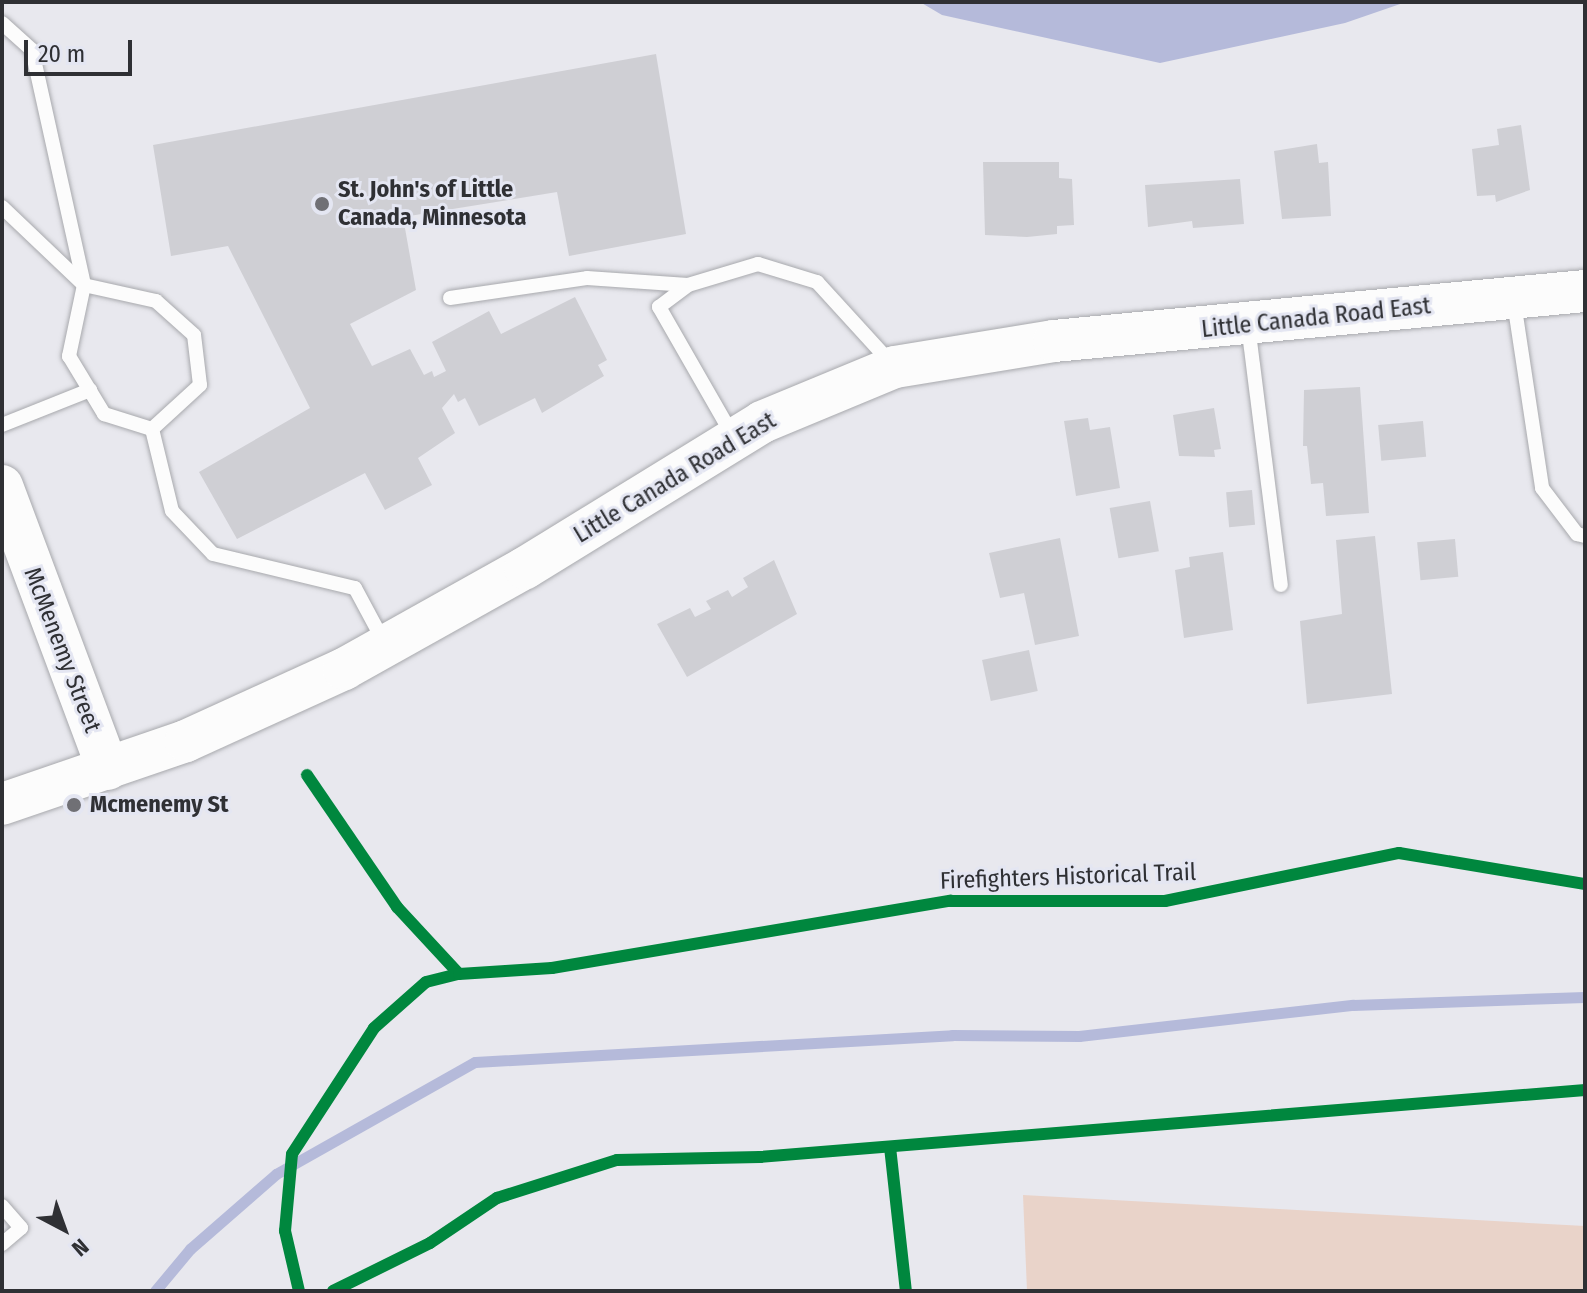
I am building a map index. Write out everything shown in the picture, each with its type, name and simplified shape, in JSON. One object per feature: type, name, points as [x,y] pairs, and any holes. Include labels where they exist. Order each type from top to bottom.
[{"type":"street","name":"Little Canada Road East","points":[[2,804],[108,769],[268,706],[387,647],[762,422],[895,367],[969,351],[1585,291]]},
{"type":"street","name":"McMenemy Street","points":[[5,502],[108,769]]},
{"type":"lane","points":[[2,23],[32,50],[84,285],[69,356],[104,414],[152,429]]},
{"type":"lane","points":[[2,207],[84,285],[156,301],[194,335],[200,385],[152,429]]},
{"type":"lane","points":[[734,438],[659,307],[688,285],[758,264],[817,282],[895,367]]},
{"type":"lane","points":[[450,298],[587,278],[688,285]]},
{"type":"lane","points":[[1513,298],[1542,488],[1577,534],[1585,536]]},
{"type":"lane","points":[[1248,324],[1281,585]]},
{"type":"lane","points":[[2,425],[90,390]]},
{"type":"lane","points":[[152,429],[172,511],[213,554],[355,588],[387,647]]},
{"type":"lane","points":[[2,1206],[21,1228],[2,1244]]},
{"type":"shaded area","points":[[1023,1195],[1585,1226],[1585,1291],[1027,1291]]},
{"type":"water","points":[[920,2],[1406,2],[1345,23],[1160,63],[942,15]]},
{"type":"building","name":"St. John's of Little Canada, Minnesota","points":[[656,54],[686,234],[569,256],[557,192],[403,217],[416,290],[350,324],[372,366],[410,349],[424,375],[432,371],[434,377],[446,371],[432,342],[489,311],[501,334],[575,297],[607,360],[598,365],[604,376],[542,413],[535,398],[479,426],[465,398],[458,402],[454,394],[442,408],[455,433],[418,458],[432,485],[385,510],[365,473],[237,539],[199,472],[310,408],[228,246],[171,256],[153,145]]},
{"type":"building","points":[[1521,125],[1530,190],[1496,202],[1495,195],[1477,196],[1472,149],[1499,145],[1497,129]]},
{"type":"building","points":[[1317,144],[1319,163],[1328,162],[1331,216],[1282,219],[1274,151]]},
{"type":"building","points":[[983,162],[1059,162],[1059,178],[1072,179],[1074,225],[1057,226],[1057,234],[1027,237],[985,235]]},
{"type":"building","points":[[1240,179],[1244,224],[1193,228],[1192,221],[1148,227],[1145,185]]},
{"type":"building","points":[[1360,387],[1369,513],[1326,516],[1323,483],[1311,484],[1307,446],[1303,446],[1304,390]]},
{"type":"building","points":[[1214,408],[1221,449],[1214,450],[1215,457],[1179,456],[1173,415]]},
{"type":"building","points":[[1088,418],[1090,430],[1110,427],[1120,488],[1076,496],[1064,421]]},
{"type":"building","points":[[1423,421],[1426,457],[1381,461],[1378,425]]},
{"type":"building","points":[[1252,490],[1255,525],[1229,527],[1226,492]]},
{"type":"building","points":[[1150,501],[1159,551],[1118,558],[1110,508]]},
{"type":"building","points":[[1375,536],[1392,694],[1307,704],[1300,621],[1342,614],[1336,540]]},
{"type":"building","points":[[1060,538],[1079,636],[1035,645],[1024,593],[1000,598],[989,553]]},
{"type":"building","points":[[1455,539],[1458,577],[1420,580],[1417,542]]},
{"type":"building","points":[[1223,552],[1233,630],[1184,638],[1175,570],[1190,567],[1189,557]]},
{"type":"building","points":[[774,560],[797,614],[687,677],[657,624],[690,608],[695,617],[711,609],[706,601],[728,590],[732,597],[748,587],[743,578]]},
{"type":"building","points":[[1029,650],[1038,691],[991,701],[982,660]]},
{"type":"waterway","points":[[155,1291],[190,1249],[276,1174],[475,1062],[952,1035],[1079,1036],[1353,1005],[1585,997]]},
{"type":"cycle path","points":[[307,775],[397,907],[459,974]]},
{"type":"cycle path","name":"Firefighters Historical Trail","points":[[299,1291],[285,1231],[292,1154],[374,1028],[426,982],[459,974],[552,968],[950,901],[1165,901],[1399,853],[1585,884]]},
{"type":"cycle path","points":[[333,1291],[430,1243],[497,1198],[617,1160],[760,1157],[1585,1090]]},
{"type":"cycle path","points":[[890,1147],[906,1291]]},
{"type":"place","name":"St. John's of Little Canada, Minnesota","points":[[322,204]]},
{"type":"place","name":"Mcmenemy St","points":[[74,805]]}]
